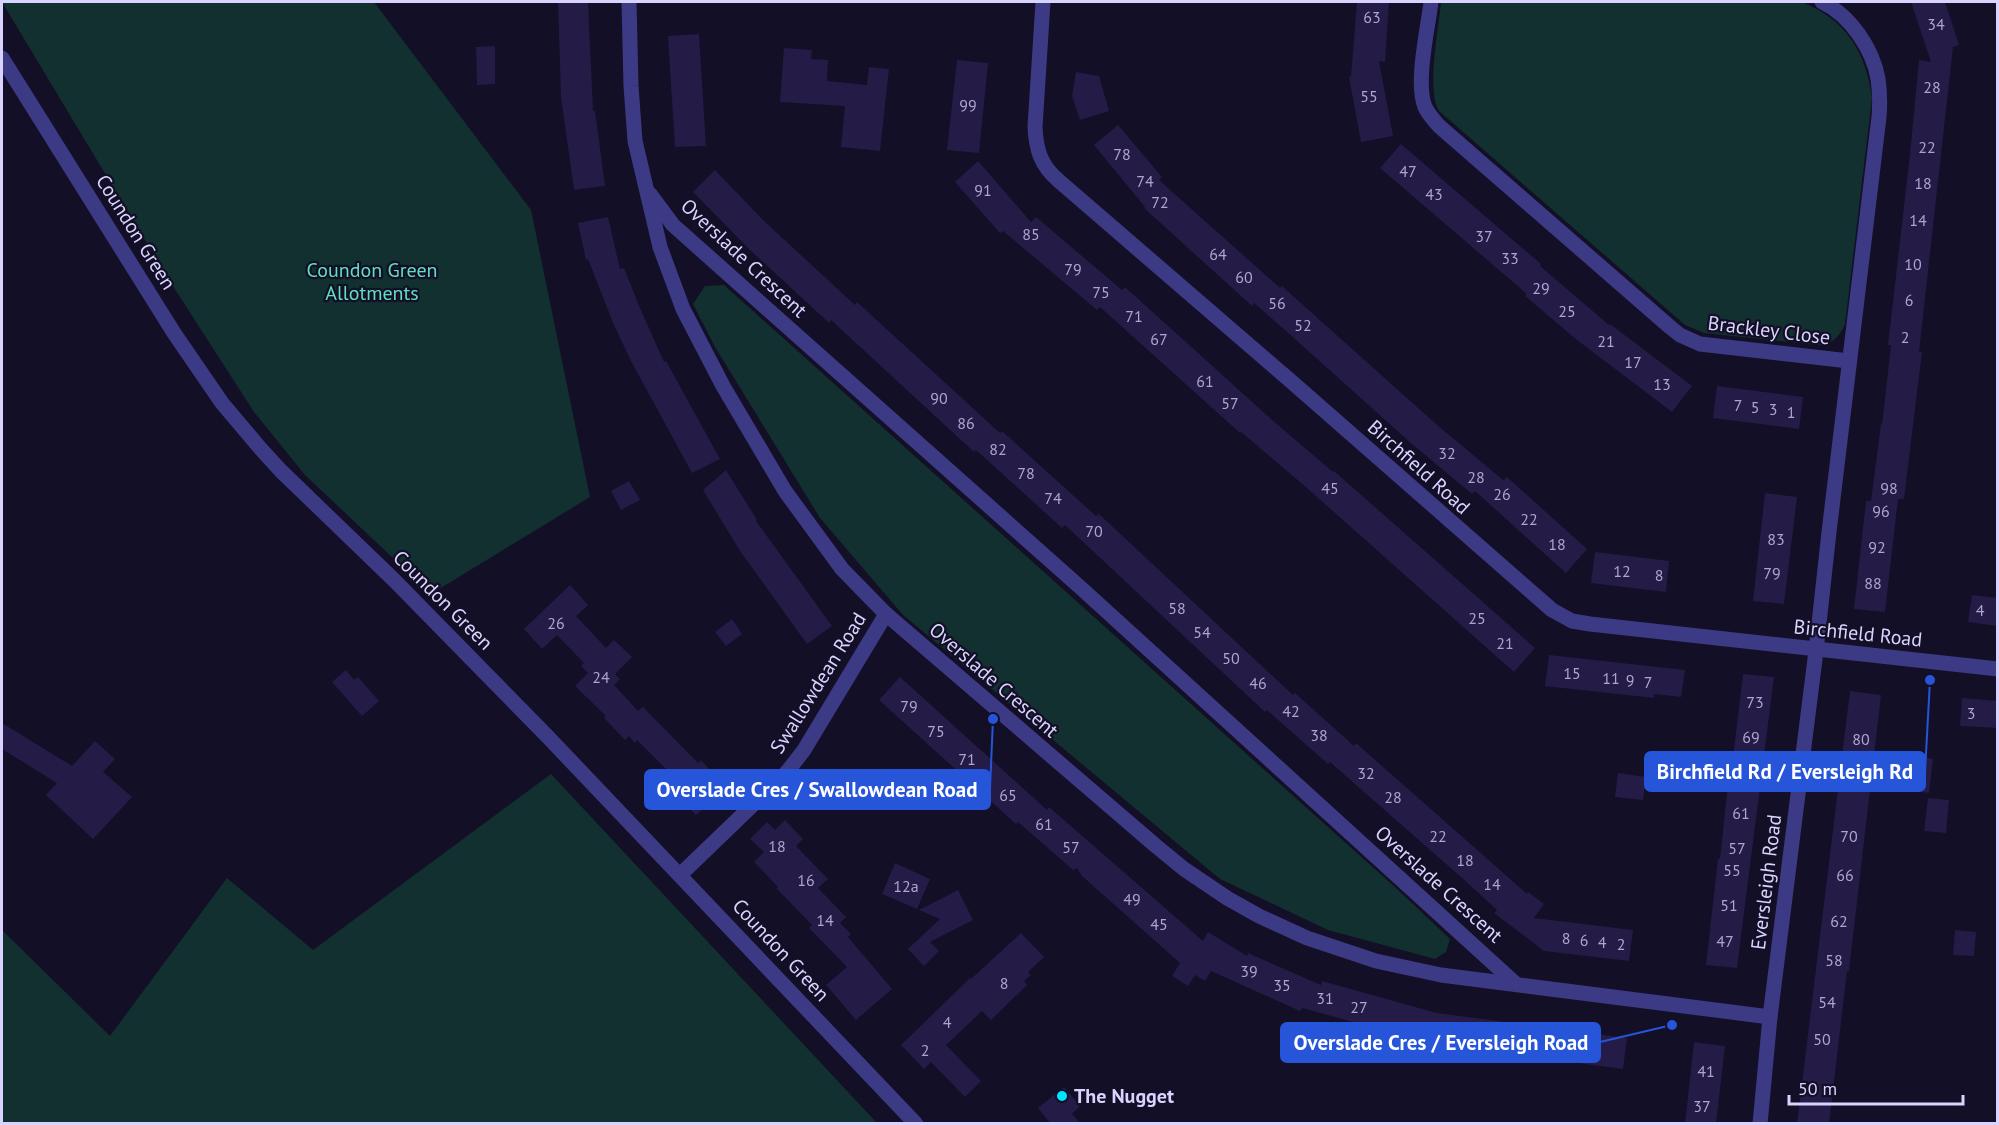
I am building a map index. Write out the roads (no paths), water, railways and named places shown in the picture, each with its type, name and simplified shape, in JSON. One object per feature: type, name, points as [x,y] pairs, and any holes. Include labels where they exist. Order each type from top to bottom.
[{"type":"street","name":"Overslade Crescent","points":[[629,2],[635,141],[660,247],[683,309],[723,386],[785,490],[842,568],[886,614],[1185,869],[1227,898],[1307,938],[1376,961],[1441,975],[1770,1017]]},
{"type":"street","name":"Birchfield Road","points":[[1043,2],[1035,127],[1036,145],[1043,165],[1552,610],[1572,621],[1590,624],[1816,651],[1998,669]]},
{"type":"street","name":"Brackley Close","points":[[1431,2],[1422,93],[1425,106],[1431,116],[1439,126],[1670,327],[1680,335],[1700,344],[1849,361],[1880,98],[1878,78],[1866,45],[1854,28],[1822,2]]},
{"type":"street","name":"Coundon Green","points":[[2,58],[174,333],[230,412],[281,471],[394,580],[681,874],[916,1124]]},
{"type":"street","name":"Overslade Crescent","points":[[644,184],[672,225],[1134,636],[1516,984]]},
{"type":"street","name":"Eversleigh Road","points":[[1760,1124],[1770,1017],[1816,651],[1849,361]]},
{"type":"street","name":"Swallowdean Road","points":[[681,874],[787,772],[804,750],[886,614]]},
{"type":"place","name":"Birchfield Rd / Eversleigh Rd","points":[[1930,680]]},
{"type":"place","name":"Overslade Cres / Swallowdean Road","points":[[993,719]]},
{"type":"place","name":"Overslade Cres / Eversleigh Road","points":[[1672,1025]]},
{"type":"place","name":"The Nugget","points":[[1062,1096]]},
{"type":"park label","name":"Coundon Green Allotments","points":[[372,282]]}]
